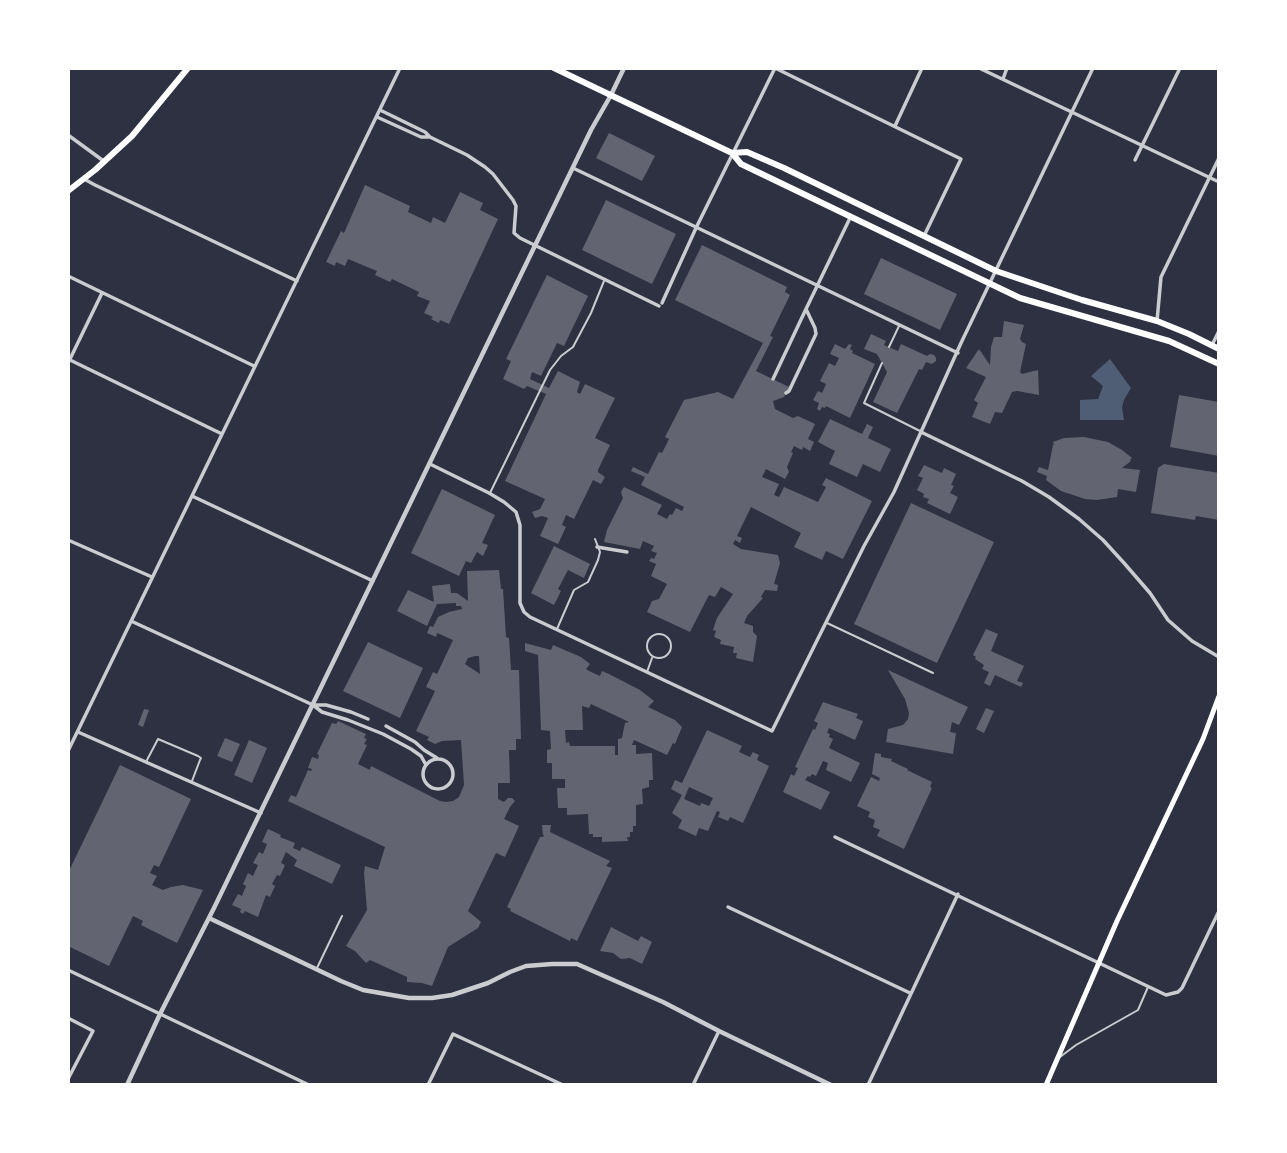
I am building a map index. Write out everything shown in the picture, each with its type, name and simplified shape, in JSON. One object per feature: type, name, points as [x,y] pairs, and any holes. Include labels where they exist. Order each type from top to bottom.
[{"type":"main road","points":[[68,191],[105,162],[132,136],[188,68]]},
{"type":"main road","points":[[554,68],[732,153],[741,164],[990,284],[1031,302],[1169,341],[1219,364]]},
{"type":"main road","points":[[732,153],[747,152],[996,271],[1157,321],[1215,347]]},
{"type":"main road","points":[[1046,1085],[1117,921],[1203,739],[1219,696]]},
{"type":"street","points":[[68,751],[400,68]]},
{"type":"street","points":[[128,1085],[160,1014],[261,813],[591,130],[624,68]]},
{"type":"street","points":[[380,110],[478,161],[493,174],[516,206],[514,233],[520,239],[661,305],[775,68],[961,159],[924,236]]},
{"type":"street","points":[[895,126],[922,68]]},
{"type":"street","points":[[979,68],[1219,182]]},
{"type":"street","points":[[1003,80],[1007,68]]},
{"type":"street","points":[[430,464],[489,493],[516,512],[519,518],[521,608],[530,617],[772,731],[864,546],[887,508],[961,343],[1093,68]]},
{"type":"street","points":[[1135,160],[1180,68]]},
{"type":"street","points":[[377,117],[421,137],[430,137]]},
{"type":"street","points":[[68,135],[105,162]]},
{"type":"street","points":[[1157,321],[1161,277],[1219,158]]},
{"type":"street","points":[[573,168],[958,353]]},
{"type":"street","points":[[84,178],[297,281]]},
{"type":"street","points":[[772,379],[851,216]]},
{"type":"street","points":[[68,276],[254,366]]},
{"type":"street","points":[[102,293],[69,359],[222,434]]},
{"type":"street","points":[[786,393],[816,334],[806,309]]},
{"type":"street","points":[[1215,347],[1219,331]]},
{"type":"street","points":[[921,432],[1022,481],[1079,519],[1117,555],[1150,593],[1168,620],[1182,633],[1219,657]]},
{"type":"street","points":[[192,496],[373,581]]},
{"type":"street","points":[[68,540],[152,577]]},
{"type":"street","points":[[597,547],[627,552]]},
{"type":"street","points":[[131,621],[313,705],[322,712],[360,724],[411,749],[421,756],[426,765]]},
{"type":"street","points":[[313,705],[326,705],[368,719]]},
{"type":"street","points":[[386,726],[448,762],[453,770],[453,780],[446,787],[436,789],[427,784],[423,775],[429,762],[439,759]]},
{"type":"street","points":[[78,732],[261,813]]},
{"type":"street","points":[[835,836],[1166,995],[1182,988],[1219,911]]},
{"type":"street","points":[[868,1085],[958,894]]},
{"type":"street","points":[[728,907],[910,993]]},
{"type":"street","points":[[209,918],[363,989],[409,998],[432,998],[467,991],[526,966],[577,964],[663,1002],[831,1085]]},
{"type":"street","points":[[68,970],[309,1085]]},
{"type":"street","points":[[68,1018],[93,1031],[68,1079]]},
{"type":"street","points":[[693,1085],[719,1031]]},
{"type":"street","points":[[429,1085],[453,1034],[563,1085]]},
{"type":"lane","points":[[489,493],[550,370],[561,356],[573,347],[605,280]]},
{"type":"lane","points":[[889,347],[900,325]]},
{"type":"lane","points":[[882,363],[864,403],[921,432]]},
{"type":"lane","points":[[556,630],[575,590],[588,582],[598,560],[600,552],[595,539]]},
{"type":"lane","points":[[826,622],[933,673]]},
{"type":"lane","points":[[654,634],[663,635],[671,644],[670,652],[664,657],[653,657],[646,648],[648,640],[654,634]]},
{"type":"lane","points":[[647,672],[653,657]]},
{"type":"lane","points":[[146,762],[158,739],[198,756],[201,758],[192,782]]},
{"type":"lane","points":[[316,969],[342,916]]},
{"type":"lane","points":[[1056,1060],[1076,1045],[1138,1010],[1148,987]]},
{"type":"water","points":[[1110,359],[1131,388],[1122,407],[1124,420],[1080,420],[1080,400],[1098,399],[1103,386],[1091,376]]},
{"type":"building","points":[[609,133],[655,156],[642,181],[596,158]]},
{"type":"building","points":[[365,185],[410,206],[408,212],[431,223],[433,217],[445,223],[460,192],[483,203],[480,210],[498,219],[449,324],[440,320],[439,323],[424,313],[430,301],[417,296],[419,292],[392,279],[390,282],[375,275],[377,271],[348,259],[345,266],[326,262],[341,231],[344,233]]},
{"type":"building","points":[[606,200],[676,234],[652,284],[582,250]]},
{"type":"building","points":[[702,245],[787,287],[785,292],[790,295],[756,371],[789,387],[784,397],[773,401],[775,409],[793,418],[798,416],[815,424],[808,439],[814,442],[810,451],[794,446],[785,479],[766,469],[762,477],[779,484],[774,495],[779,497],[784,487],[818,502],[826,487],[822,485],[826,478],[872,501],[843,559],[826,551],[822,560],[794,547],[801,533],[751,507],[737,536],[742,538],[740,543],[735,540],[733,544],[741,549],[778,555],[780,563],[774,584],[778,585],[777,591],[765,590],[761,597],[763,598],[744,623],[753,626],[753,632],[757,636],[753,662],[736,658],[734,647],[720,644],[721,640],[714,637],[717,618],[733,594],[721,587],[715,597],[709,595],[690,632],[647,612],[652,601],[659,599],[667,584],[651,576],[656,564],[649,561],[654,559],[657,553],[651,551],[654,546],[643,541],[640,549],[604,542],[623,498],[621,492],[624,487],[662,505],[657,514],[667,519],[676,508],[682,511],[684,507],[641,485],[645,477],[631,471],[633,467],[648,474],[669,439],[665,437],[684,400],[718,392],[733,399],[763,343],[675,300]]},
{"type":"building","points":[[881,258],[957,294],[940,330],[864,294]]},
{"type":"building","points":[[547,275],[588,296],[564,346],[557,343],[541,376],[532,372],[530,379],[549,388],[558,371],[580,382],[577,392],[580,394],[585,384],[615,398],[595,438],[610,445],[598,470],[605,477],[601,484],[593,480],[574,519],[566,515],[562,525],[566,527],[558,544],[540,536],[548,518],[535,518],[532,512],[540,509],[545,499],[505,481],[546,394],[527,386],[524,389],[503,379],[511,361],[506,359]]},
{"type":"building","points":[[1004,321],[1024,325],[1020,339],[1026,344],[1020,372],[1022,374],[1038,370],[1039,395],[1012,392],[1002,413],[995,412],[990,424],[972,417],[978,403],[974,400],[986,377],[966,368],[979,349],[990,365],[994,337],[1002,337]]},
{"type":"building","points":[[871,334],[886,341],[884,345],[898,351],[901,344],[936,358],[932,364],[926,362],[922,370],[919,369],[897,413],[873,402],[887,372],[877,354],[864,349]]},
{"type":"building","points":[[835,344],[845,349],[849,344],[852,345],[852,353],[875,364],[850,418],[826,406],[820,411],[817,409],[819,403],[813,400],[818,391],[822,393],[826,384],[820,381],[829,363],[835,366],[839,358],[830,354]]},
{"type":"building","points":[[1179,395],[1219,402],[1219,456],[1170,447]]},
{"type":"building","points":[[830,419],[862,434],[867,424],[873,427],[868,438],[891,449],[880,472],[863,464],[857,477],[829,464],[835,451],[818,442]]},
{"type":"building","points":[[1084,437],[1108,442],[1132,458],[1122,468],[1140,470],[1136,492],[1118,489],[1117,497],[1085,499],[1061,491],[1046,480],[1047,476],[1037,472],[1039,467],[1048,470],[1053,442],[1064,438]]},
{"type":"building","points":[[1164,464],[1219,473],[1219,520],[1196,516],[1195,520],[1151,513],[1158,468]]},
{"type":"building","points":[[924,465],[942,473],[944,468],[956,474],[950,493],[958,497],[950,514],[927,503],[929,499],[917,490],[923,478],[918,476]]},
{"type":"building","points":[[442,489],[495,515],[482,543],[488,545],[483,556],[477,552],[471,563],[466,561],[459,576],[411,553]]},
{"type":"building","points":[[911,503],[994,542],[937,663],[854,624]]},
{"type":"building","points":[[554,546],[590,564],[584,578],[568,570],[558,589],[561,591],[554,605],[531,593]]},
{"type":"building","points":[[499,570],[503,589],[511,670],[519,670],[521,739],[516,739],[516,750],[509,750],[510,783],[498,783],[498,799],[504,802],[512,798],[515,801],[504,819],[519,826],[505,857],[496,853],[468,911],[481,922],[478,928],[448,947],[432,986],[407,982],[407,977],[370,960],[366,963],[346,946],[367,910],[365,866],[378,870],[385,847],[288,801],[291,795],[296,797],[308,770],[312,769],[308,768],[312,757],[318,759],[317,754],[332,723],[336,724],[338,721],[366,734],[364,744],[367,745],[358,764],[370,770],[371,766],[440,801],[453,801],[459,797],[464,785],[461,740],[435,744],[427,740],[429,737],[416,731],[435,691],[426,687],[433,672],[437,674],[453,640],[437,633],[436,637],[427,633],[438,617],[462,609],[461,606],[456,606],[456,603],[437,604],[427,626],[397,611],[408,590],[434,602],[432,586],[450,584],[451,593],[457,593],[468,601],[467,571]],"holes":[[[479,656],[480,674],[465,664],[468,658]]]},
{"type":"building","points":[[986,629],[998,634],[991,651],[1024,666],[1017,681],[1023,683],[1021,687],[995,675],[990,686],[984,683],[989,672],[982,669],[984,665],[973,655]]},
{"type":"building","points":[[368,642],[423,668],[400,718],[343,691]]},
{"type":"building","points":[[525,643],[551,650],[553,645],[581,657],[590,664],[586,669],[600,676],[602,671],[640,690],[654,701],[648,707],[675,720],[682,727],[667,755],[634,740],[632,745],[636,745],[636,754],[652,753],[653,780],[649,780],[649,787],[642,789],[643,804],[636,805],[636,826],[633,826],[630,837],[627,837],[628,841],[602,842],[602,837],[589,834],[588,814],[567,815],[567,808],[558,808],[557,788],[565,788],[565,779],[552,779],[552,763],[547,763],[547,750],[551,749],[550,731],[541,730],[538,655],[525,651]],"holes":[[[591,704],[629,722],[625,723],[622,738],[618,739],[618,755],[615,755],[615,746],[570,746],[569,742],[566,743],[565,730],[583,730],[582,706],[589,708]]]},
{"type":"building","points":[[888,670],[968,707],[959,725],[952,722],[950,732],[956,733],[953,754],[886,742],[888,729],[903,725],[909,713],[905,699]]},
{"type":"building","points":[[823,702],[858,714],[856,718],[863,721],[855,740],[829,728],[827,733],[833,739],[829,748],[860,763],[851,782],[826,770],[828,763],[823,761],[816,776],[808,776],[805,780],[830,792],[821,810],[783,792],[791,774],[794,776],[798,768],[795,767],[813,729],[815,730],[818,723],[814,721]]},
{"type":"building","points":[[986,708],[994,711],[984,733],[976,729]]},
{"type":"building","points":[[144,709],[149,710],[143,727],[138,725]]},
{"type":"building","points":[[707,730],[742,746],[739,752],[750,757],[753,752],[759,755],[757,760],[769,766],[743,823],[730,817],[728,821],[718,817],[720,812],[717,811],[708,831],[699,828],[696,836],[678,828],[682,820],[672,813],[682,795],[671,789],[675,780],[682,783]],"holes":[[[689,787],[713,798],[709,806],[701,803],[700,806],[684,799]]]},
{"type":"building","points":[[225,738],[240,744],[232,762],[217,756]]},
{"type":"building","points":[[249,740],[267,748],[252,783],[234,775]]},
{"type":"building","points":[[875,753],[892,759],[891,761],[932,782],[932,788],[904,849],[877,836],[880,830],[873,827],[875,820],[868,817],[870,812],[857,806],[871,777],[879,781],[880,778],[872,774]]},
{"type":"building","points":[[120,765],[191,799],[159,867],[154,865],[150,873],[157,876],[152,885],[163,890],[183,885],[203,890],[177,943],[141,925],[143,921],[133,916],[109,966],[68,946],[68,873]]},
{"type":"building","points":[[542,825],[551,825],[550,832],[610,861],[606,866],[612,868],[577,941],[571,938],[570,941],[507,907],[540,837],[544,835]]},
{"type":"building","points":[[268,829],[295,843],[293,848],[300,851],[302,847],[341,865],[332,884],[294,866],[297,860],[286,852],[281,863],[285,865],[272,884],[275,886],[270,897],[266,895],[258,917],[245,911],[243,914],[241,909],[232,905],[238,894],[242,896],[248,873],[253,876],[258,865],[253,863],[259,852],[263,854],[267,844],[262,842]]},
{"type":"building","points":[[611,927],[638,941],[641,936],[652,942],[642,964],[630,958],[621,959],[613,953],[600,951]]}]
